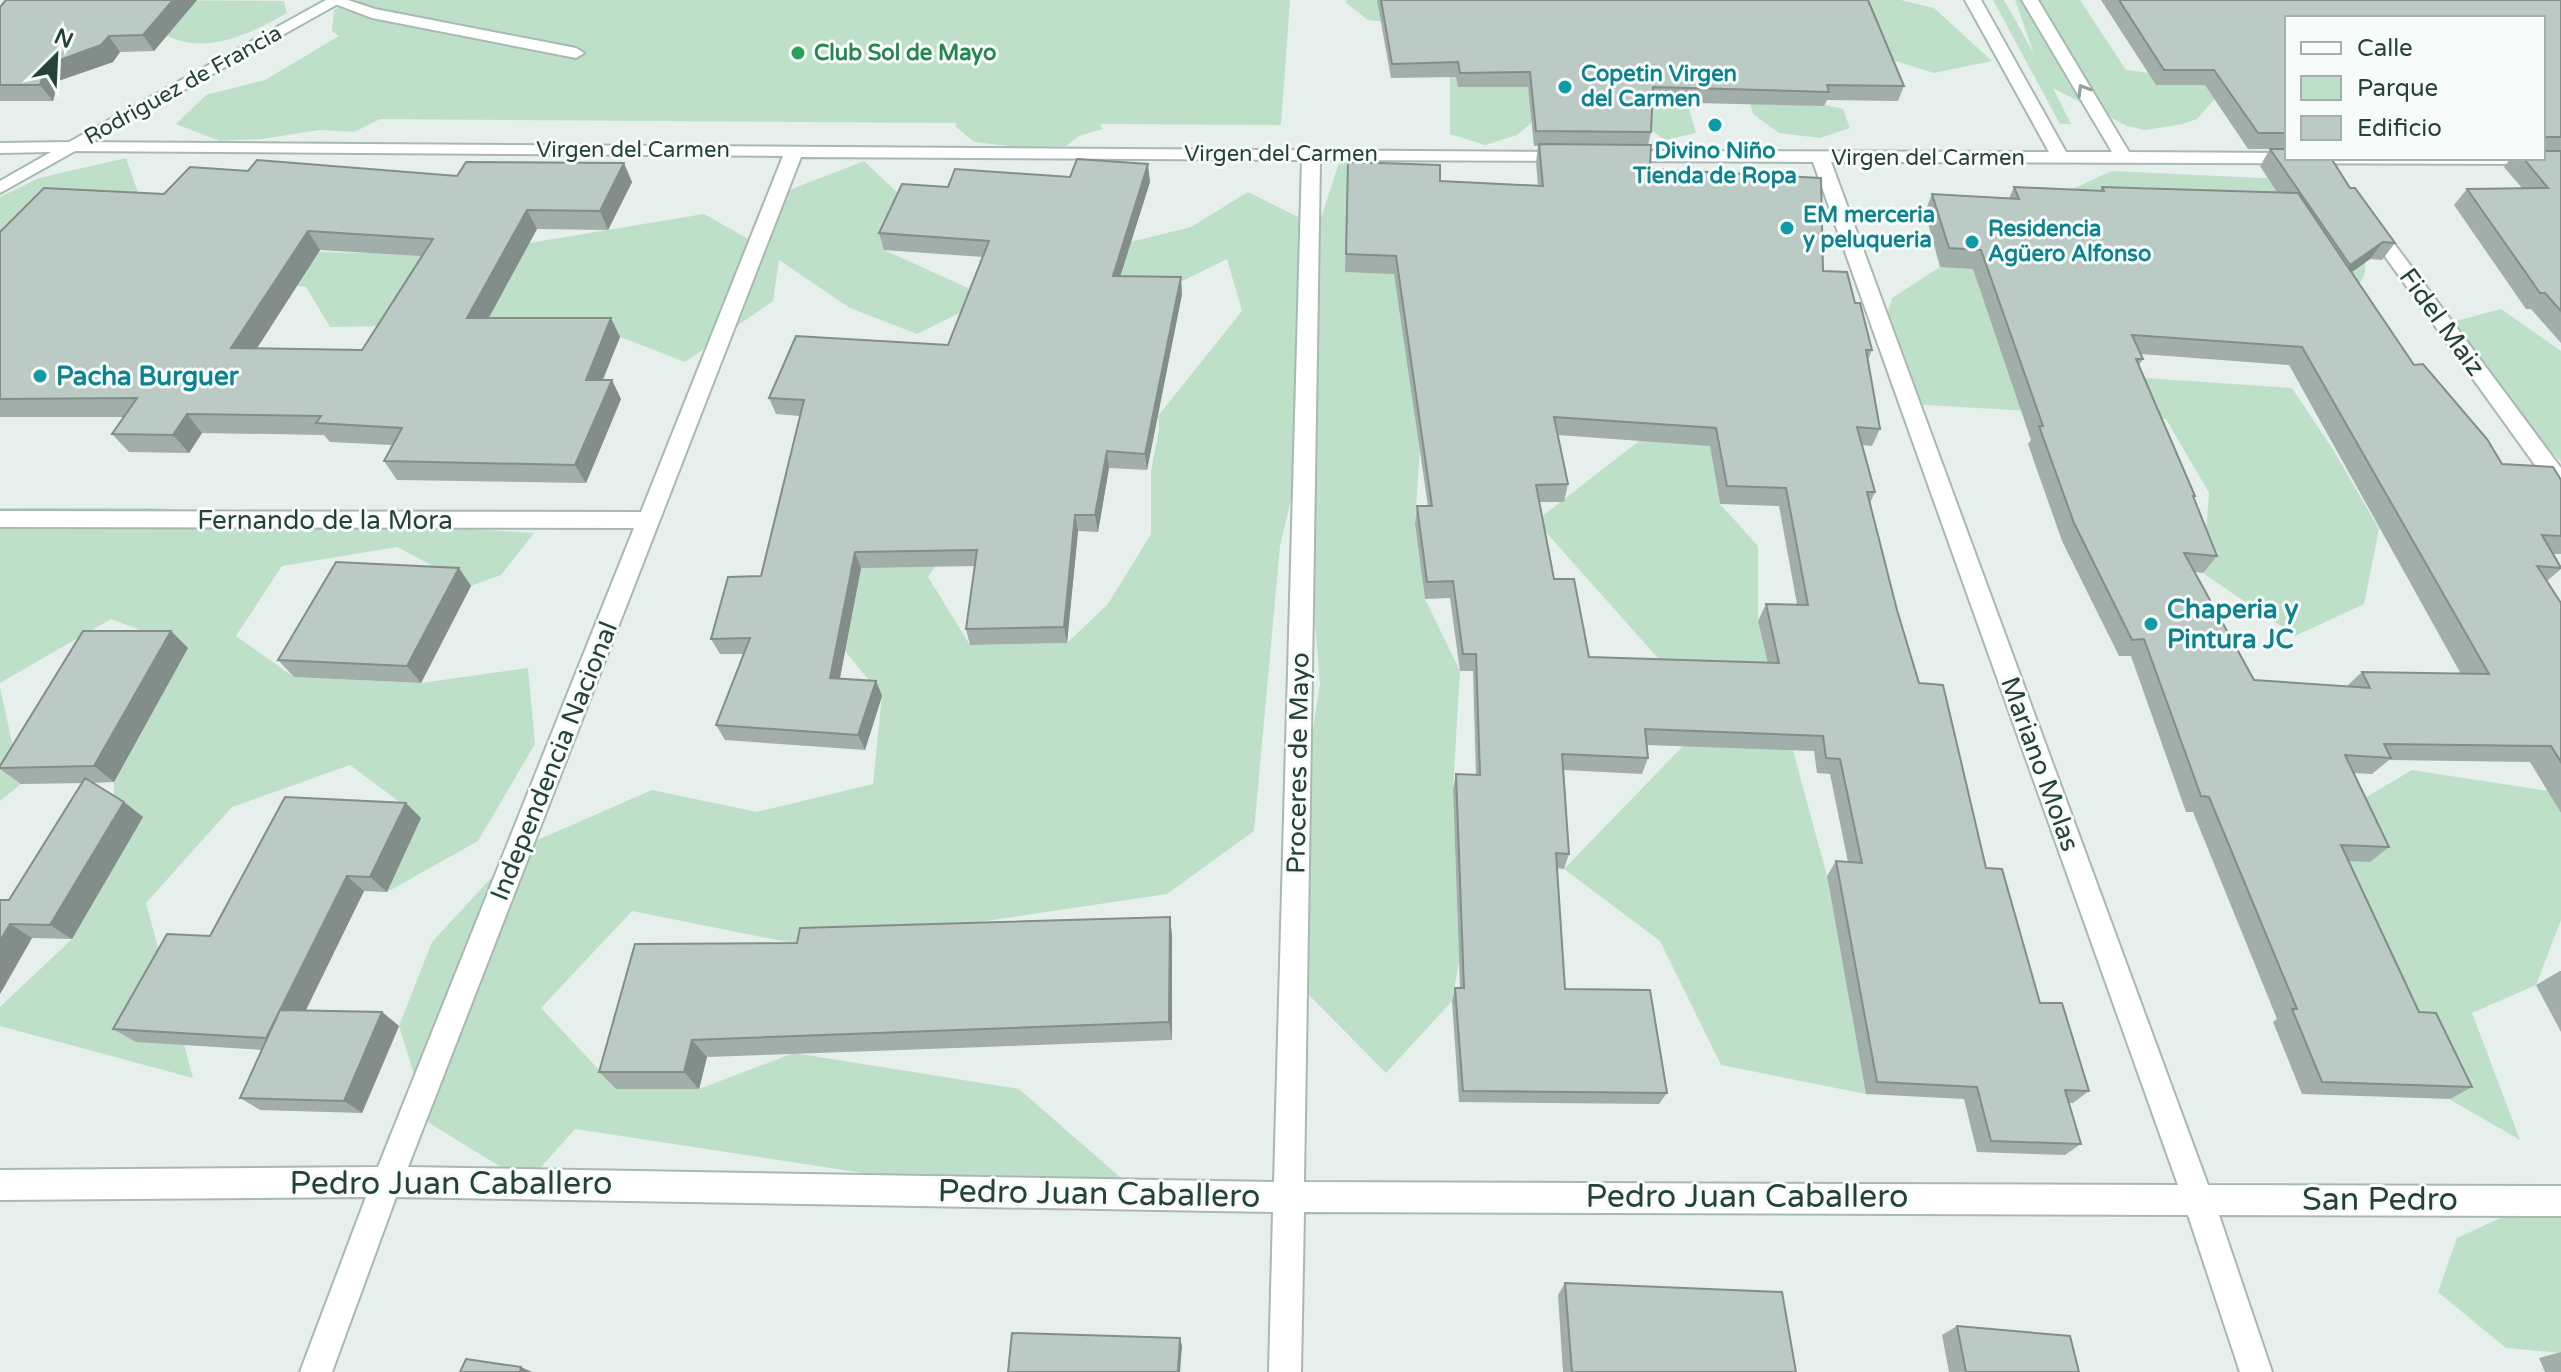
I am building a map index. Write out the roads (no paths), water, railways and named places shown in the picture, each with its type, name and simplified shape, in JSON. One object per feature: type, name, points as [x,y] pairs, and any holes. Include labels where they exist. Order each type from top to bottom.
[{"type":"street","points":[[336,0],[372,13],[576,53]]},
{"type":"street","name":"Rodriguez de Francia","points":[[0,188],[336,0]]},
{"type":"street","points":[[1973,0],[2061,158]]},
{"type":"street","points":[[2030,0],[2123,157]]},
{"type":"street","name":"Virgen del Carmen","points":[[0,148],[2123,157],[2328,166],[2528,160]]},
{"type":"street","name":"Independencia Nacional","points":[[316,1372],[387,1182],[794,151]]},
{"type":"street","name":"Proceres de Mayo","points":[[1285,1372],[1311,154]]},
{"type":"street","name":"Mariano Molas","points":[[1820,157],[2198,1198],[2256,1372]]},
{"type":"street","name":"Fidel Maiz","points":[[2360,210],[2561,484]]},
{"type":"street","name":"Fernando de la Mora","points":[[0,519],[649,520]]},
{"type":"street","name":"Pedro Juan Caballero","points":[[0,1185],[387,1182],[1288,1197],[2198,1198]]},
{"type":"street","name":"San Pedro","points":[[2198,1198],[2561,1201]]},
{"type":"place","name":"Club Sol de Mayo","points":[[798,53]]},
{"type":"place","name":"Copetin Virgen del Carmen","points":[[1565,87]]},
{"type":"place","name":"Divino Niño Tienda de Ropa","points":[[1715,125]]},
{"type":"place","name":"EM merceria y peluqueria","points":[[1787,228]]},
{"type":"place","name":"Residencia Agüero Alfonso","points":[[1972,242]]},
{"type":"place","name":"Pacha Burguer","points":[[40,376]]},
{"type":"place","name":"Chaperia y Pintura JC","points":[[2151,624]]}]
